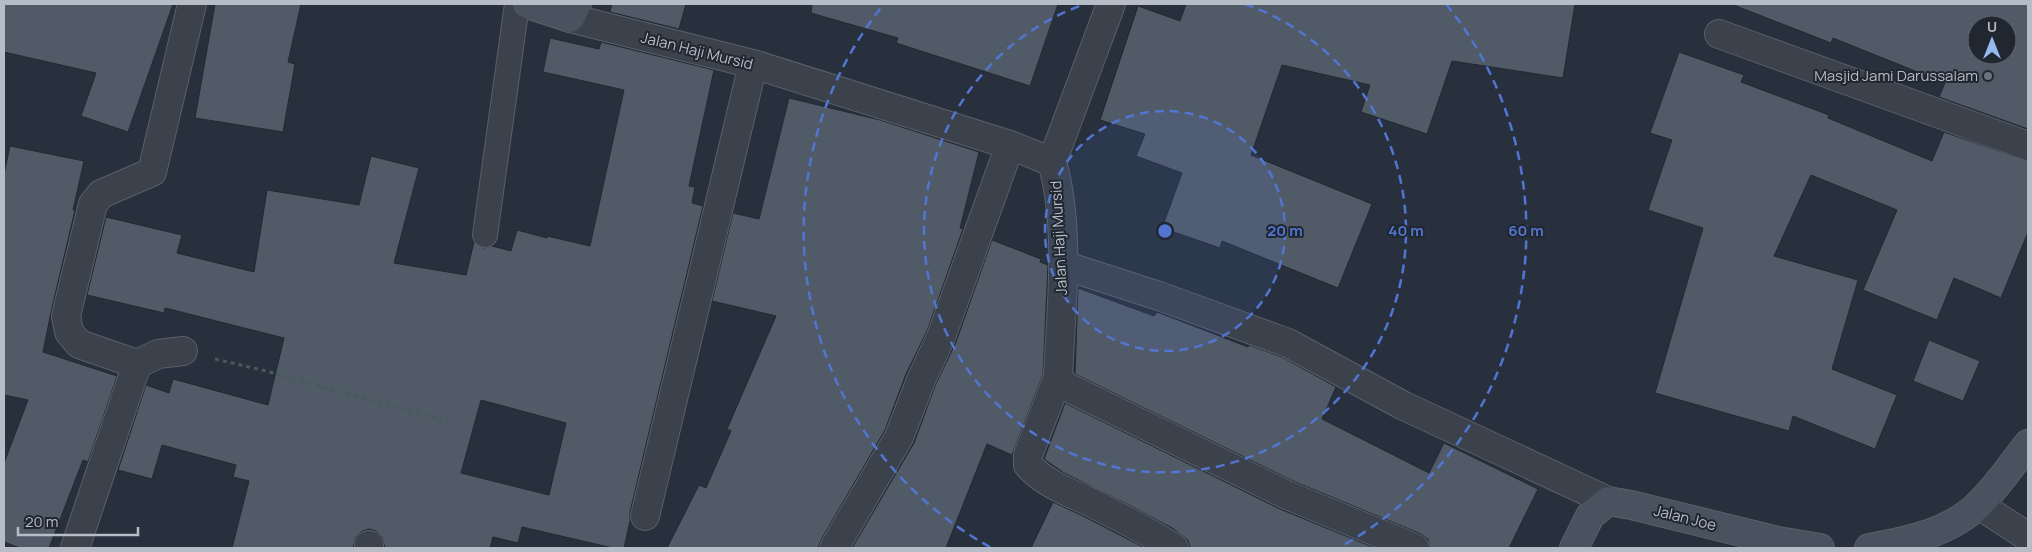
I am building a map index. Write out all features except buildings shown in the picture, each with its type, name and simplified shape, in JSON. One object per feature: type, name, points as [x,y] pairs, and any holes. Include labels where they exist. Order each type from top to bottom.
[{"type":"street","points":[[183,352],[158,354],[137,364],[79,344],[69,332],[66,316],[93,204],[101,194],[152,172],[192,4]]},
{"type":"street","name":"Jalan Haji Mursid","points":[[527,4],[574,11],[753,64],[1010,145],[1052,162],[1059,189],[1063,265],[1058,377],[1028,455],[1028,465],[1035,473],[1052,484],[1149,531],[1174,548]]},
{"type":"street","points":[[1052,162],[1111,4]]},
{"type":"street","points":[[1719,34],[2028,146]]},
{"type":"street","points":[[645,516],[753,64]]},
{"type":"street","points":[[834,548],[899,437],[921,380],[941,338],[1010,145]]},
{"type":"street","points":[[1063,265],[1159,296],[1288,343],[1402,405],[1608,501],[1590,516],[1574,548]]},
{"type":"street","points":[[75,548],[137,364]]},
{"type":"street","points":[[1058,377],[1065,386],[1287,495],[1415,548]]},
{"type":"street","points":[[1869,548],[1904,542],[1948,527],[1979,505],[2028,444]]},
{"type":"street","name":"Jalan Joe","points":[[1608,501],[1778,541],[1820,548]]},
{"type":"street","points":[[1979,505],[2028,537]]},
{"type":"lane","points":[[485,235],[517,4]]},
{"type":"path","points":[[183,352],[266,371],[449,422]]},
{"type":"place","name":"Masjid Jami Darussalam","points":[[1988,76]]}]
